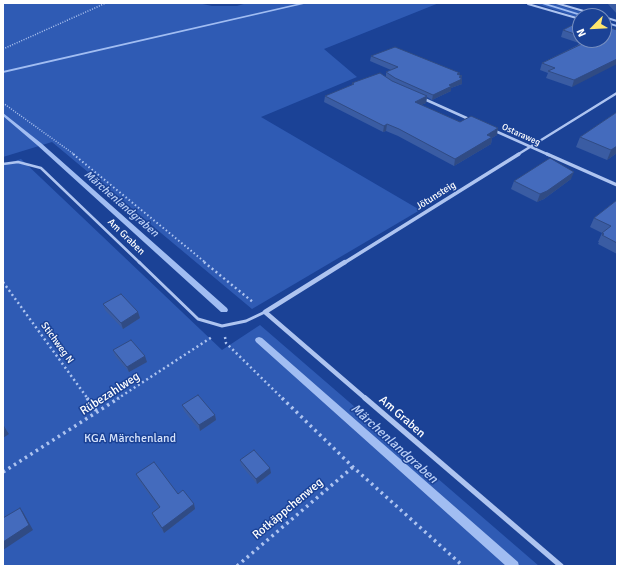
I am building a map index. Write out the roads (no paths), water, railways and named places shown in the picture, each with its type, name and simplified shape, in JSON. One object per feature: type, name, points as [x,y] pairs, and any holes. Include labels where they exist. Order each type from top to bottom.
[{"type":"street","points":[[529,3],[572,16]]},
{"type":"street","points":[[556,3],[573,8]]},
{"type":"street","name":"Jötunsteig","points":[[265,312],[530,146],[617,94]]},
{"type":"street","points":[[415,95],[472,121]]},
{"type":"street","name":"Ostaraweg","points":[[487,127],[617,185]]},
{"type":"street","name":"Am Graben","points":[[265,312],[561,566]]},
{"type":"lane","name":"Am Graben","points":[[3,164],[18,162],[41,168],[198,319],[222,326],[246,321],[265,312]]},
{"type":"waterway","points":[[3,72],[306,3]]},
{"type":"waterway","points":[[541,3],[572,12]]},
{"type":"waterway","points":[[612,24],[617,26]]},
{"type":"waterway","name":"Märchenlandgraben","points":[[3,114],[39,144],[224,310]]},
{"type":"waterway","name":"Märchenlandgraben","points":[[259,340],[514,566]]},
{"type":"park label","name":"KGA Märchenland","points":[[130,439]]}]
